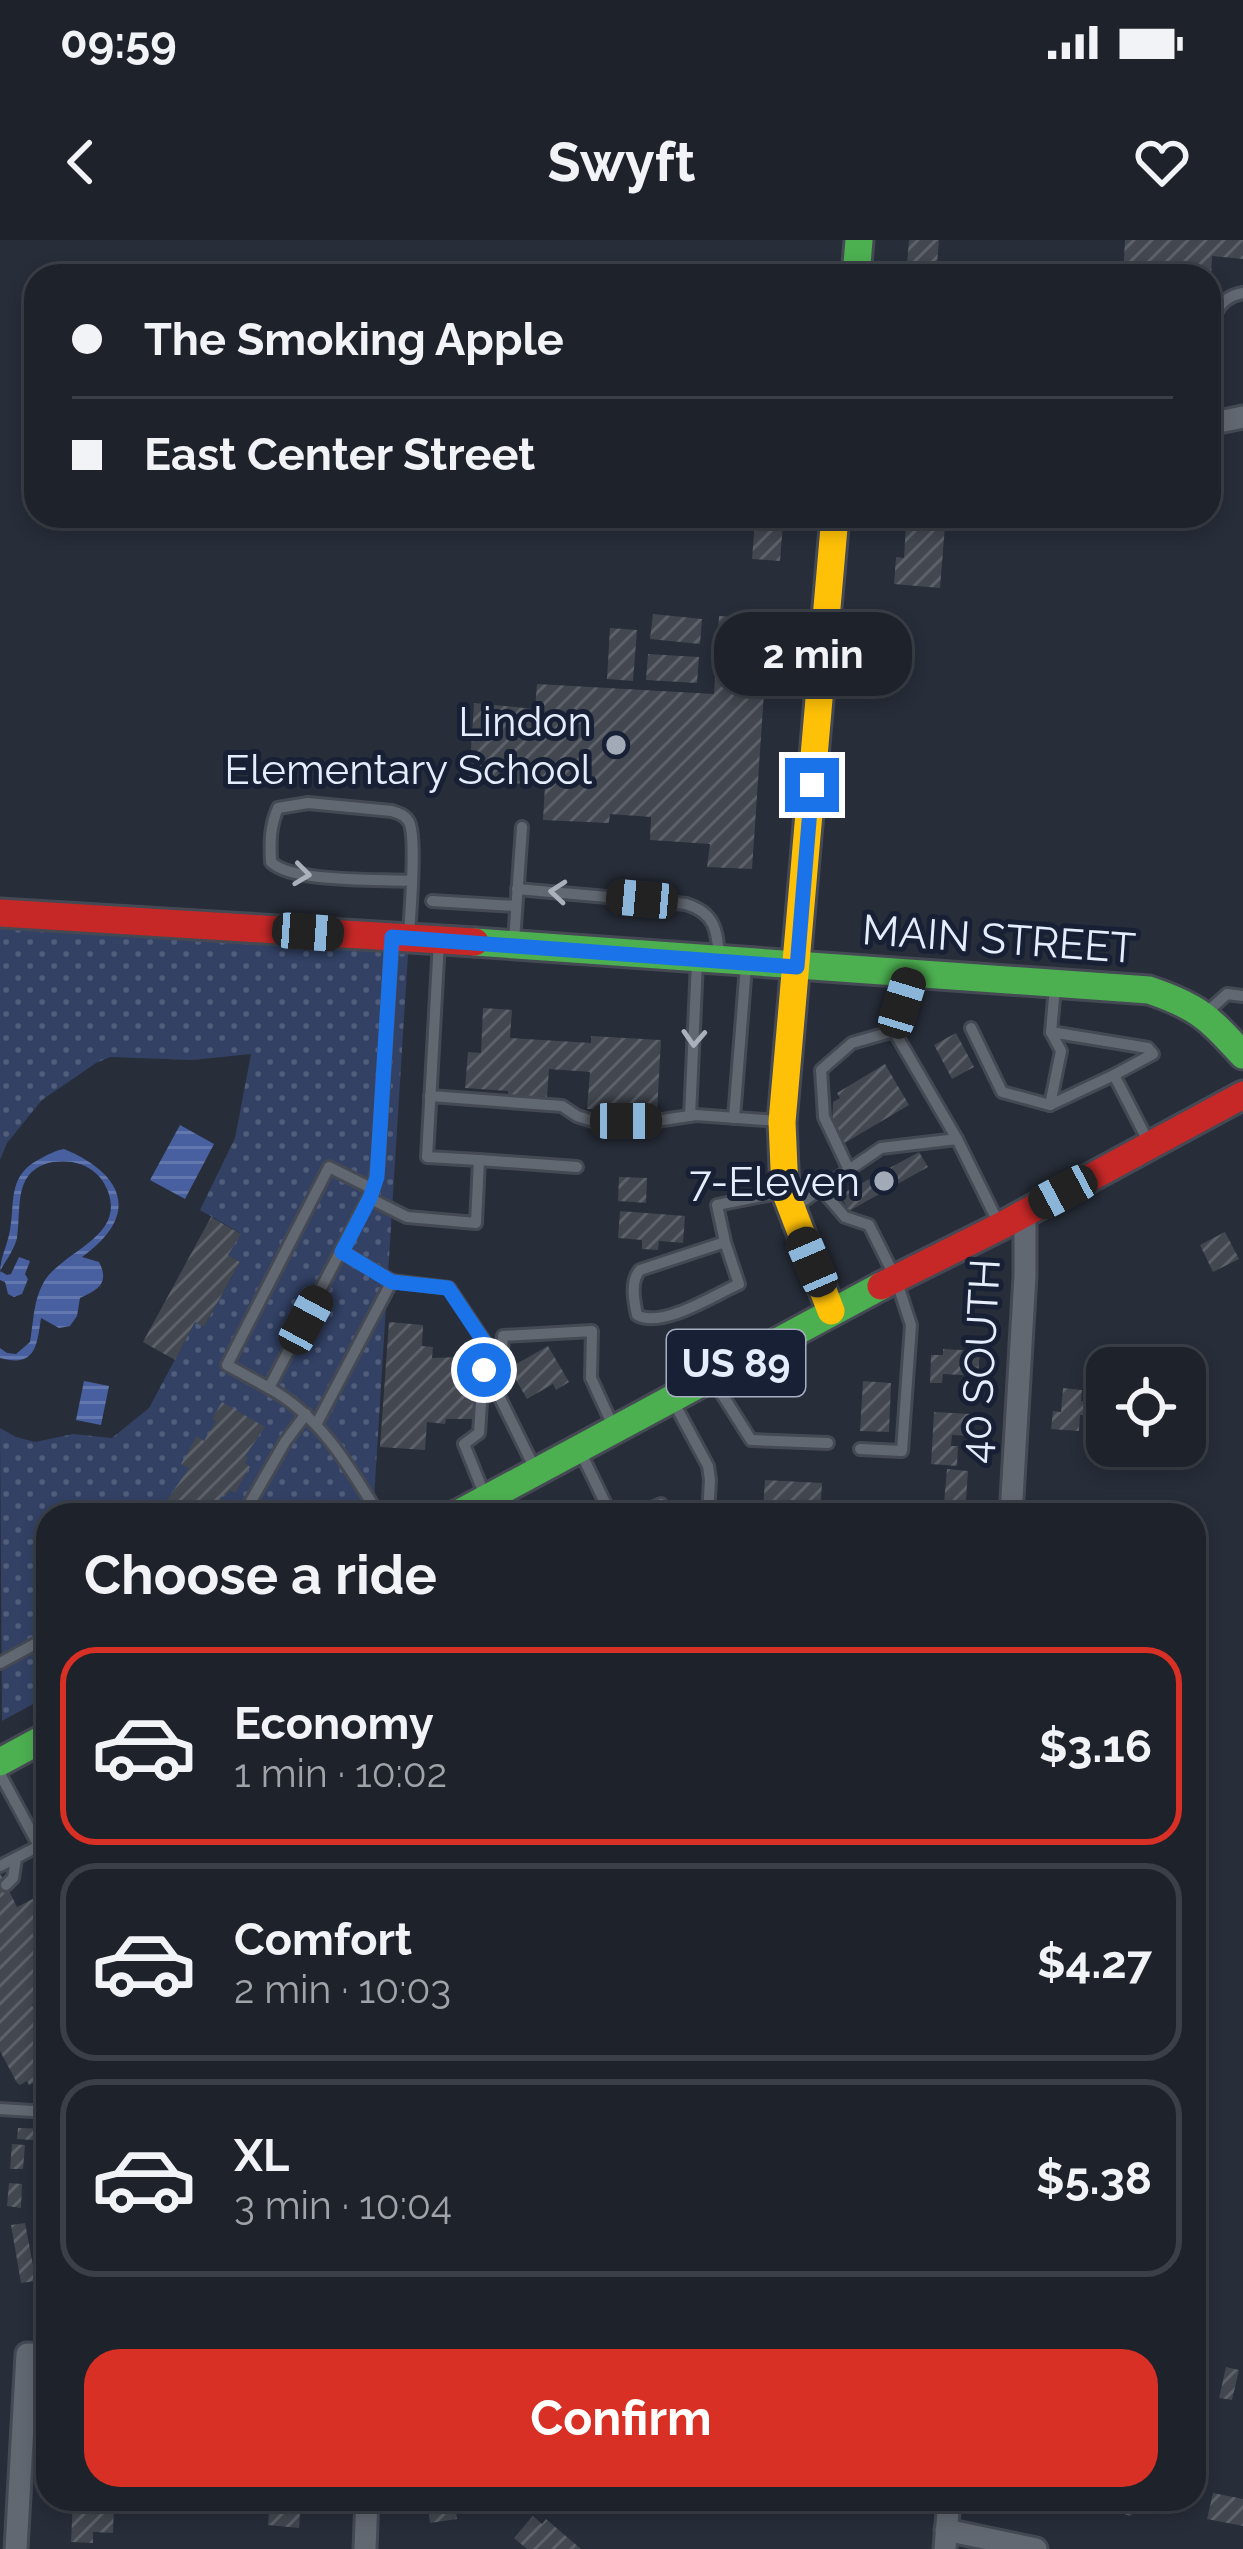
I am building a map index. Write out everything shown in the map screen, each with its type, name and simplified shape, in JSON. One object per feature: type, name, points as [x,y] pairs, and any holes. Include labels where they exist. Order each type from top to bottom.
[{"type":"street","points":[[831,1312],[788,1201],[782,1122],[806,1066],[797,967],[834,528]]},
{"type":"street","name":"MAIN STREET","points":[[0,913],[1149,990],[1205,1014],[1243,1055]]},
{"type":"street","name":"US 89","points":[[501,1501],[536,1472],[579,1448],[1243,1095]]},
{"type":"street","name":"40 SOUTH","points":[[1012,1503],[1025,1276],[1013,1219]]},
{"type":"street","points":[[0,1762],[36,1742]]},
{"type":"street","points":[[16,2549],[36,2363]]},
{"type":"street","points":[[365,2549],[367,2511]]},
{"type":"street","points":[[945,2540],[1036,2549]]},
{"type":"lane","points":[[269,1388],[372,1194],[411,880],[411,826],[405,816],[308,803],[278,808],[270,839],[272,862],[281,872],[411,880]]},
{"type":"lane","points":[[513,944],[522,827]]},
{"type":"lane","points":[[518,889],[698,907],[711,920],[721,961],[734,1118]]},
{"type":"lane","points":[[432,901],[516,906]]},
{"type":"lane","points":[[439,940],[427,1157],[578,1167]]},
{"type":"lane","points":[[690,1116],[721,961]]},
{"type":"lane","points":[[910,975],[894,1030],[957,1139],[1013,1219]]},
{"type":"lane","points":[[1050,1105],[1061,1051],[1051,1032],[1056,984]]},
{"type":"lane","points":[[1205,1014],[1227,994],[1243,996]]},
{"type":"lane","points":[[971,1028],[1002,1092],[1050,1105],[1153,1054],[1148,1048],[1051,1032]]},
{"type":"lane","points":[[849,1170],[806,1066],[852,1043],[894,1030]]},
{"type":"lane","points":[[1114,1075],[1150,1145]]},
{"type":"lane","points":[[430,1096],[562,1106],[596,1122],[690,1116],[782,1122]]},
{"type":"lane","points":[[724,1242],[640,1270],[635,1275],[637,1315],[658,1319],[739,1284],[724,1242],[718,1204],[788,1201],[821,1189],[881,1148],[957,1139]]},
{"type":"lane","points":[[371,1503],[317,1424],[289,1399],[227,1364],[329,1167],[406,1217],[476,1222],[479,1160]]},
{"type":"lane","points":[[821,1189],[845,1217],[869,1225],[896,1279],[911,1325],[902,1451],[860,1449]]},
{"type":"lane","points":[[342,1252],[392,1282],[448,1288],[484,1342],[479,1433],[464,1444],[501,1501]]},
{"type":"lane","points":[[317,1424],[392,1282]]},
{"type":"lane","points":[[536,1472],[499,1396],[503,1336],[592,1331],[591,1378],[614,1429]]},
{"type":"lane","points":[[711,1377],[751,1440],[828,1443]]},
{"type":"lane","points":[[671,1398],[708,1466],[709,1503]]},
{"type":"lane","points":[[250,1503],[306,1414]]},
{"type":"lane","points":[[579,1448],[605,1503]]},
{"type":"lane","points":[[0,1663],[36,1643]]},
{"type":"lane","points":[[0,1774],[36,1840]]},
{"type":"lane","points":[[0,1866],[36,1848]]},
{"type":"lane","points":[[6,1886],[13,1878],[16,1858]]},
{"type":"lane","points":[[0,2109],[36,2112]]},
{"type":"shaded area","points":[[0,913],[409,938],[374,1503],[36,1503],[36,1703],[2,1721],[0,1428],[35,1442],[73,1434],[112,1438],[149,1408],[195,1322],[204,1327],[240,1262],[228,1255],[240,1233],[200,1210],[235,1138],[251,1054],[192,1060],[110,1057],[42,1100],[7,1143],[0,1160]]},
{"type":"water","points":[[180,1125],[214,1144],[185,1199],[150,1180]]},
{"type":"water","points":[[64,1149],[112,1183],[118,1197],[113,1226],[82,1257],[99,1262],[100,1285],[80,1298],[70,1326],[59,1328],[41,1318],[36,1345],[21,1360],[0,1358],[0,1348],[16,1354],[30,1342],[45,1280],[109,1219],[111,1205],[99,1177],[67,1162],[53,1162],[31,1173],[22,1192],[16,1242],[0,1270],[14,1193],[28,1167]]},
{"type":"water","points":[[19,1257],[30,1261],[22,1294],[8,1294],[0,1271],[11,1274]]},
{"type":"water","points":[[84,1381],[109,1386],[101,1425],[76,1420]]},
{"type":"building","points":[[909,240],[939,240],[937,264],[907,264]]},
{"type":"building","points":[[1125,240],[1243,240],[1243,259],[1212,256],[1212,264],[1124,264]]},
{"type":"building","points":[[754,528],[783,528],[780,561],[752,559]]},
{"type":"building","points":[[906,528],[945,528],[940,588],[894,584],[896,557],[904,558]]},
{"type":"building","points":[[653,614],[702,619],[700,644],[650,639]]},
{"type":"building","name":"Lindon Elementary School","points":[[719,616],[769,619],[752,869],[707,867],[710,844],[650,840],[651,817],[610,814],[609,823],[543,820],[545,785],[469,781],[474,703],[535,709],[537,684],[714,694]]},
{"type":"building","points":[[610,628],[637,630],[633,681],[607,679]]},
{"type":"building","points":[[648,654],[699,657],[697,683],[646,680]]},
{"type":"building","points":[[483,1008],[512,1010],[510,1038],[591,1043],[591,1036],[661,1040],[657,1113],[587,1109],[590,1072],[549,1069],[547,1097],[465,1088],[468,1052],[481,1053]]},
{"type":"building","points":[[956,1033],[974,1067],[952,1079],[934,1045]]},
{"type":"building","points":[[885,1064],[909,1105],[843,1144],[832,1126],[833,1102],[840,1098],[837,1093]]},
{"type":"building","name":"7-Eleven","points":[[919,1152],[928,1167],[849,1211],[840,1195]]},
{"type":"building","points":[[619,1177],[647,1178],[646,1203],[618,1201]]},
{"type":"building","points":[[620,1211],[685,1216],[683,1243],[659,1241],[658,1250],[642,1249],[642,1240],[618,1238]]},
{"type":"building","points":[[211,1217],[241,1234],[228,1255],[240,1262],[204,1327],[195,1322],[175,1360],[143,1342]]},
{"type":"building","points":[[1225,1232],[1239,1259],[1213,1272],[1200,1245]]},
{"type":"building","points":[[389,1322],[423,1325],[422,1346],[433,1347],[432,1358],[462,1357],[462,1350],[482,1352],[477,1419],[427,1422],[425,1450],[380,1447]]},
{"type":"building","points":[[548,1346],[569,1382],[556,1390],[553,1384],[527,1399],[509,1368]]},
{"type":"building","points":[[943,1349],[980,1351],[978,1376],[943,1374],[942,1383],[930,1383],[931,1355],[943,1355]]},
{"type":"building","points":[[863,1381],[891,1383],[889,1432],[860,1431]]},
{"type":"building","points":[[1063,1388],[1082,1390],[1086,1416],[1080,1415],[1079,1431],[1051,1429],[1053,1411],[1061,1412]]},
{"type":"building","points":[[222,1402],[265,1427],[245,1456],[250,1467],[235,1493],[223,1494],[218,1503],[165,1503],[189,1468],[181,1464],[197,1436],[204,1441],[216,1421],[212,1419]]},
{"type":"building","points":[[934,1412],[971,1414],[970,1436],[952,1435],[951,1446],[958,1446],[957,1466],[931,1464]]},
{"type":"building","points":[[947,1469],[968,1471],[966,1503],[944,1503]]},
{"type":"building","points":[[765,1480],[822,1483],[821,1503],[763,1503]]},
{"type":"building","points":[[0,1873],[17,1907],[36,1897],[36,2003],[32,2005],[36,2012],[36,2081],[17,2083],[0,2051]]},
{"type":"building","points":[[18,2128],[36,2129],[36,2140],[17,2139]]},
{"type":"building","points":[[12,2144],[25,2145],[23,2169],[10,2169]]},
{"type":"building","points":[[9,2183],[22,2184],[21,2208],[7,2206]]},
{"type":"building","points":[[25,2223],[36,2281],[21,2283],[11,2225]]},
{"type":"building","points":[[1226,2367],[1239,2370],[1232,2400],[1219,2398]]},
{"type":"building","points":[[1213,2493],[1243,2499],[1243,2526],[1207,2519]]},
{"type":"building","points":[[72,2511],[114,2511],[113,2533],[93,2532],[93,2543],[71,2542]]},
{"type":"building","points":[[269,2511],[300,2511],[299,2528],[268,2525]]},
{"type":"building","points":[[428,2511],[456,2511],[457,2519],[430,2523]]},
{"type":"building","points":[[533,2516],[542,2524],[546,2519],[581,2549],[527,2549],[514,2538]]},
{"type":"traffic: fast","points":[[857,264],[859,240]]},
{"type":"traffic: fast","points":[[475,942],[1149,990],[1202,1015],[1243,1055]]},
{"type":"traffic: fast","points":[[478,1503],[881,1286]]},
{"type":"traffic: fast","points":[[0,1762],[36,1742]]},
{"type":"traffic: slow","points":[[831,1311],[785,1191],[782,1122],[834,528]]},
{"type":"traffic: jam","points":[[0,913],[475,942]]},
{"type":"traffic: jam","points":[[881,1286],[1243,1095]]},
{"type":"place","name":"Lindon Elementary School","points":[[616,745]]},
{"type":"place","name":"7-Eleven","points":[[884,1181]]},
{"type":"route","points":[[484,1370],[484,1342],[448,1288],[392,1282],[342,1252],[377,1177],[392,937],[797,967],[812,785]]}]
